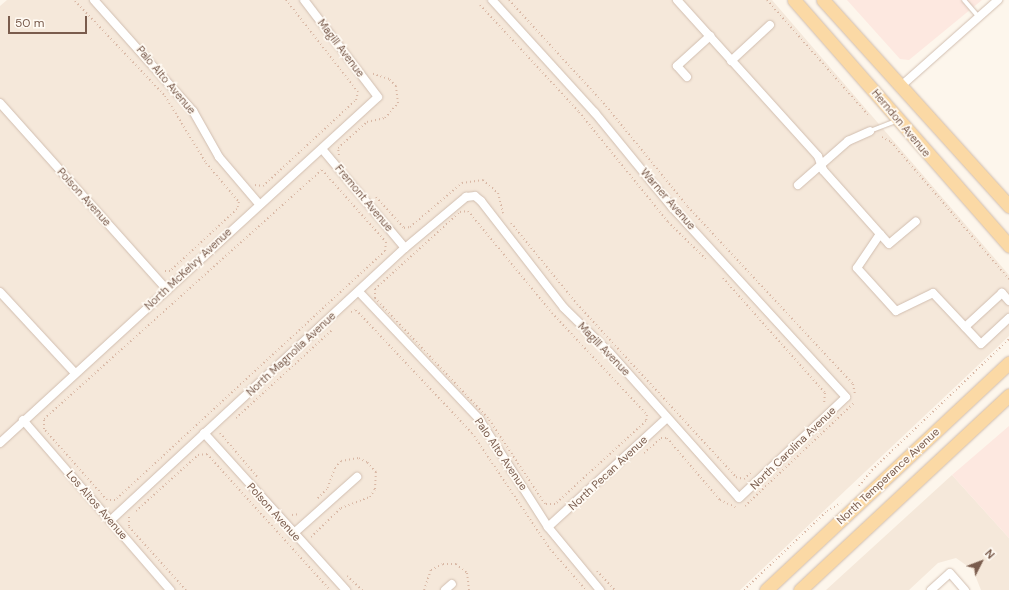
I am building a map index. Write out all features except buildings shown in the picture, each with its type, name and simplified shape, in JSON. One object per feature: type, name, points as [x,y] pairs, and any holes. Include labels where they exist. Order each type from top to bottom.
[{"type":"main road","name":"Herndon Avenue","points":[[794,0],[1009,246]]},
{"type":"main road","points":[[823,0],[1009,206]]},
{"type":"main road","name":"North Temperance Avenue","points":[[766,590],[1009,363]]},
{"type":"main road","points":[[800,590],[1009,395]]},
{"type":"street","name":"Palo Alto Avenue","points":[[94,0],[193,111],[219,157],[259,204]]},
{"type":"street","name":"Magill Avenue","points":[[304,0],[378,97]]},
{"type":"street","name":"Warner Avenue","points":[[492,0],[595,113],[672,206],[846,397]]},
{"type":"street","points":[[677,0],[710,36],[889,244],[916,221]]},
{"type":"street","points":[[901,86],[998,0]]},
{"type":"street","points":[[731,61],[770,26]]},
{"type":"street","points":[[687,77],[678,66],[710,36]]},
{"type":"street","name":"North McKelvy Avenue","points":[[0,443],[74,372],[167,290],[259,204],[322,149],[378,97]]},
{"type":"street","name":"Polson Avenue","points":[[0,103],[167,290]]},
{"type":"street","points":[[798,185],[848,141],[870,131]]},
{"type":"street","name":"Fremont Avenue","points":[[322,149],[405,248]]},
{"type":"street","name":"Magill Avenue","points":[[475,196],[564,308],[740,498]]},
{"type":"street","name":"North Magnolia Avenue","points":[[111,520],[405,248],[456,203],[475,196]]},
{"type":"street","points":[[880,234],[857,268],[896,311],[933,293],[981,344],[1009,318]]},
{"type":"street","points":[[0,292],[74,372]]},
{"type":"street","name":"Palo Alto Avenue","points":[[359,292],[479,419],[548,527],[600,590]]},
{"type":"street","points":[[965,327],[1002,293],[1009,301]]},
{"type":"street","name":"North Carolina Avenue","points":[[740,498],[846,397]]},
{"type":"street","name":"North Pecan Avenue","points":[[548,527],[667,418]]},
{"type":"street","name":"Los Altos Avenue","points":[[23,420],[170,590]]},
{"type":"street","name":"Polson Avenue","points":[[204,434],[293,534],[346,590]]},
{"type":"street","points":[[293,534],[357,477]]},
{"type":"street","points":[[931,590],[950,573],[965,590]]},
{"type":"street","points":[[445,590],[452,584]]},
{"type":"lane","points":[[964,0],[979,16]]},
{"type":"lane","points":[[870,131],[898,120]]},
{"type":"path","points":[[263,186],[356,100],[358,92],[286,0]]},
{"type":"path","points":[[509,0],[606,106],[688,207],[853,384],[856,399],[852,407],[747,506],[725,504],[668,438],[661,438],[637,459]]},
{"type":"path","points":[[767,0],[868,115]]},
{"type":"path","points":[[75,1],[165,96],[206,163],[239,202],[238,209],[170,271],[160,272]]},
{"type":"path","points":[[480,5],[579,112],[668,222],[711,265]]},
{"type":"path","points":[[882,137],[891,142],[1009,279]]},
{"type":"path","points":[[322,170],[386,242],[385,251],[115,500],[107,500],[44,429],[44,419],[315,172],[322,170]]},
{"type":"path","points":[[460,212],[468,212],[552,313],[647,415],[646,421],[555,504],[545,504],[488,418],[388,313],[375,298],[375,289],[460,212]]},
{"type":"path","points":[[722,276],[825,393],[824,404],[818,409]]},
{"type":"path","points":[[346,316],[356,310],[456,413],[550,549],[586,590]]},
{"type":"path","points":[[230,423],[337,325]]},
{"type":"path","points":[[858,488],[872,470],[1009,339]]},
{"type":"path","points":[[225,428],[219,434],[261,481]]},
{"type":"path","points":[[186,590],[129,527],[129,518],[198,455],[207,454],[330,590]]},
{"type":"path","points":[[311,505],[327,489],[335,468],[341,461],[358,458],[367,462],[376,472],[375,489],[370,497],[341,508],[310,535],[312,539]]},
{"type":"path","points":[[744,479],[755,469]]},
{"type":"path","points":[[744,590],[827,511],[846,500]]},
{"type":"path","points":[[287,510],[292,516],[305,510]]},
{"type":"path","points":[[424,590],[431,570],[442,564],[456,564],[467,573],[469,590]]},
{"type":"path","points":[[596,569],[615,590]]},
{"type":"path","points":[[344,573],[362,590]]},
{"type":"shaded area","points":[[7,0],[772,0],[1009,275],[1009,336],[740,590],[0,590],[0,6]]},
{"type":"shaded area","points":[[847,0],[982,0],[909,60],[900,59]]},
{"type":"shaded area","points":[[1009,426],[1009,538],[952,475]]},
{"type":"shaded area","points":[[952,475],[1009,538],[1009,590],[981,590],[973,570],[956,558],[938,563],[909,590],[826,590]]}]
